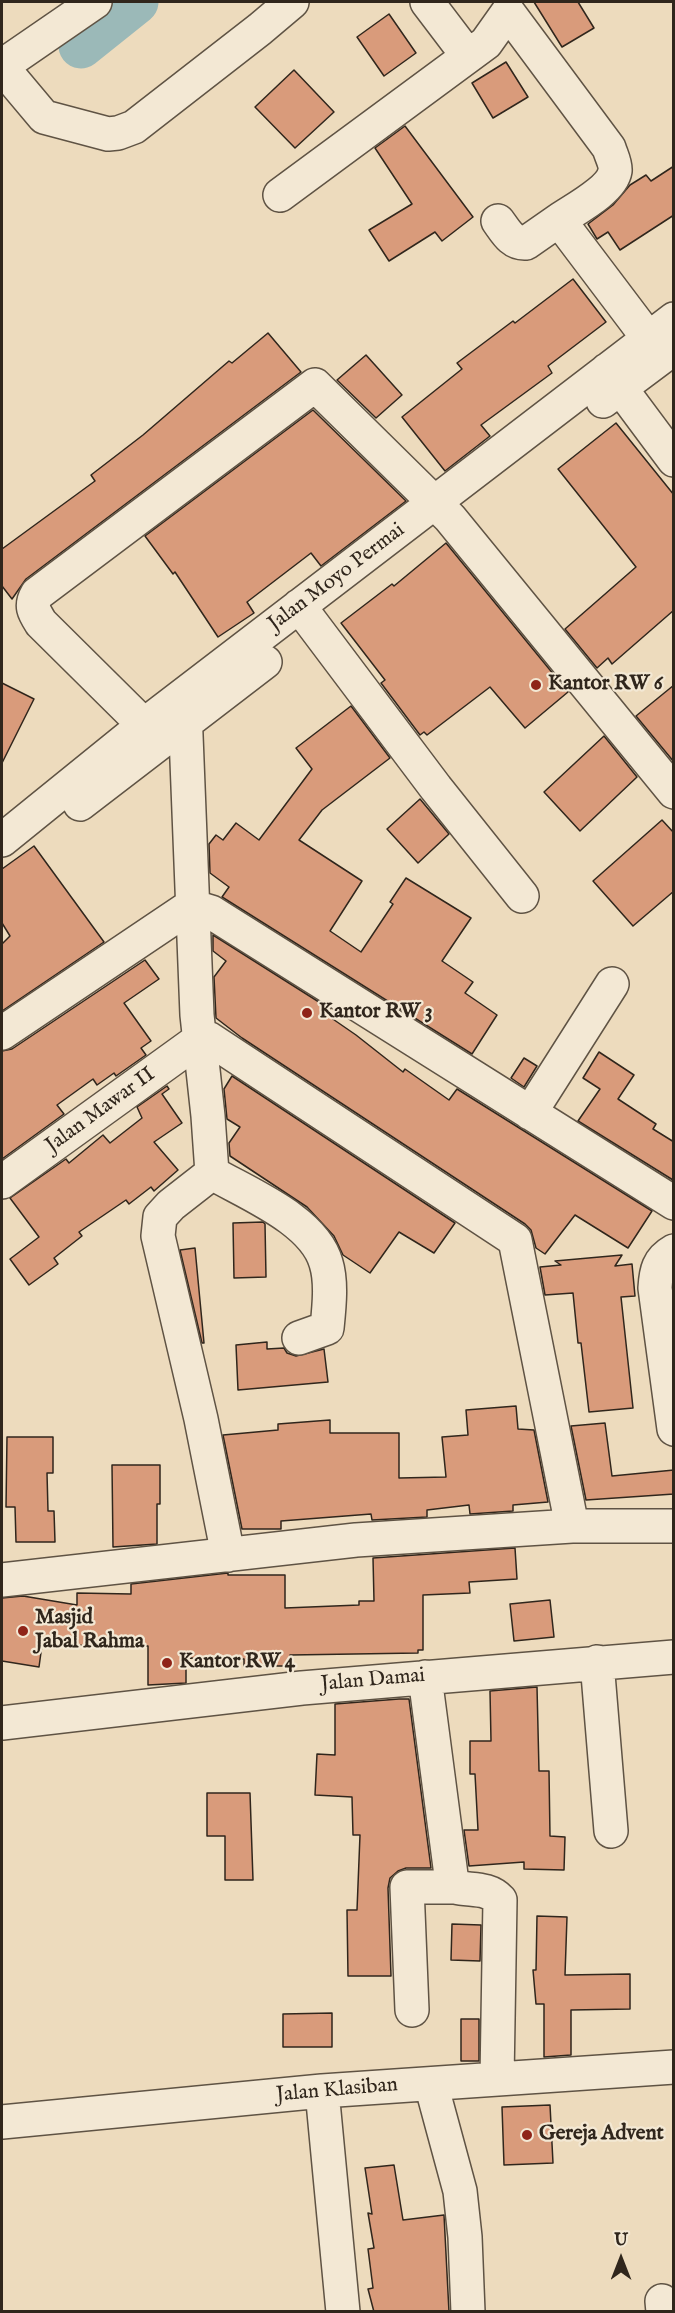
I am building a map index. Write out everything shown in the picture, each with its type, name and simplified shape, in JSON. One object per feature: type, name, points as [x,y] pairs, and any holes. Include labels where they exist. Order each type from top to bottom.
[{"type":"street","points":[[95,2],[4,74],[44,117],[108,134],[134,127],[292,2]]},
{"type":"street","points":[[427,2],[468,57]]},
{"type":"street","points":[[280,195],[486,43],[510,7],[609,148],[616,169],[612,181],[603,190],[526,243],[514,242],[498,221]]},
{"type":"street","points":[[559,220],[661,348]]},
{"type":"street","name":"Jalan Moyo Permai","points":[[2,864],[185,711],[306,615],[613,378],[661,348],[674,319]]},
{"type":"street","points":[[613,378],[674,460]]},
{"type":"street","points":[[144,725],[41,623],[33,610],[33,602],[37,594],[315,385],[443,510],[674,792]]},
{"type":"street","points":[[306,615],[436,788],[522,896]]},
{"type":"street","points":[[185,711],[197,1015],[212,1173]]},
{"type":"street","name":"Jalan Moyo Permai","points":[[2,840],[144,725],[185,711]]},
{"type":"street","points":[[2,1033],[191,906]]},
{"type":"street","points":[[191,906],[211,912],[674,1203]]},
{"type":"street","points":[[530,1113],[612,984]]},
{"type":"street","points":[[200,1039],[208,1038],[514,1240],[572,1526]]},
{"type":"street","name":"Jalan Mawar II","points":[[2,1182],[200,1039]]},
{"type":"street","points":[[212,1173],[294,1221],[317,1242],[327,1263],[329,1282],[327,1328],[299,1338]]},
{"type":"street","points":[[212,1173],[171,1205],[160,1217],[158,1236],[201,1419],[228,1555]]},
{"type":"street","points":[[674,1251],[659,1264],[655,1288],[674,1429]]},
{"type":"street","points":[[2,1580],[356,1540],[572,1526],[674,1526]]},
{"type":"street","name":"Jalan Damai","points":[[2,1722],[302,1688],[674,1657]]},
{"type":"street","points":[[597,1662],[611,1831]]},
{"type":"street","points":[[425,1677],[451,1875],[455,1887]]},
{"type":"street","points":[[412,2010],[407,1887],[455,1887],[485,1890],[494,1894],[500,1900],[497,2079]]},
{"type":"street","name":"Jalan Klasiban","points":[[2,2122],[322,2091],[674,2067]]},
{"type":"street","points":[[431,2084],[460,2190],[465,2237],[468,2312]]},
{"type":"street","points":[[322,2091],[343,2312]]},
{"type":"building","points":[[534,2],[578,2],[594,28],[562,47]]},
{"type":"building","points":[[389,14],[416,53],[384,76],[357,37]]},
{"type":"building","points":[[506,62],[528,97],[493,118],[472,83]]},
{"type":"building","points":[[294,70],[334,112],[295,148],[255,107]]},
{"type":"building","points":[[405,126],[473,217],[442,241],[435,232],[389,261],[369,230],[412,204],[375,148]]},
{"type":"building","points":[[674,166],[674,215],[620,250],[608,232],[597,239],[588,224],[613,205],[630,185],[646,175],[651,181]]},
{"type":"building","points":[[573,279],[606,322],[548,366],[552,373],[481,425],[490,436],[445,471],[402,417],[462,369],[457,363]]},
{"type":"building","points":[[268,333],[301,372],[26,579],[12,599],[2,586],[2,549],[95,481],[91,475],[143,435],[229,361],[232,363]]},
{"type":"building","points":[[366,355],[402,395],[376,418],[337,380]]},
{"type":"building","points":[[313,410],[406,501],[321,566],[311,553],[247,602],[254,613],[218,637],[175,572],[173,574],[145,536]]},
{"type":"building","points":[[616,423],[674,495],[674,610],[612,664],[608,658],[597,668],[565,629],[636,567],[558,469]]},
{"type":"building","points":[[446,543],[568,692],[525,728],[490,687],[427,735],[424,732],[420,735],[381,683],[385,680],[341,623],[392,584],[394,586]]},
{"type":"building","points":[[2,683],[34,699],[2,763]]},
{"type":"building","points":[[674,685],[674,762],[636,716]]},
{"type":"building","points":[[351,706],[390,758],[322,810],[299,840],[362,881],[330,931],[361,952],[393,904],[390,902],[406,878],[471,918],[442,961],[473,982],[465,993],[497,1015],[472,1054],[222,897],[229,887],[210,873],[209,844],[216,835],[223,840],[236,823],[259,840],[312,769],[296,748]]},
{"type":"building","points":[[604,736],[637,777],[580,831],[544,792]]},
{"type":"building","points":[[420,799],[449,834],[418,863],[387,829]]},
{"type":"building","points":[[662,820],[674,833],[674,891],[633,926],[593,881]]},
{"type":"building","points":[[34,846],[104,942],[2,1011],[2,944],[10,936],[2,923],[2,869]]},
{"type":"building","points":[[213,935],[330,1009],[327,1015],[403,1072],[405,1069],[449,1100],[457,1089],[652,1211],[628,1248],[575,1215],[545,1254],[536,1248],[531,1230],[525,1224],[242,1038],[216,1018],[214,977],[226,961],[213,951]]},
{"type":"building","points":[[145,960],[159,979],[124,1003],[151,1041],[141,1048],[146,1055],[116,1076],[114,1073],[97,1085],[93,1079],[57,1105],[64,1114],[2,1159],[2,1051],[12,1049]]},
{"type":"building","points":[[599,1052],[634,1075],[618,1099],[656,1124],[653,1129],[674,1142],[673,1180],[578,1121],[600,1089],[583,1078]]},
{"type":"building","points":[[524,1058],[537,1066],[524,1087],[511,1078]]},
{"type":"building","points":[[232,1076],[455,1223],[434,1253],[399,1232],[370,1273],[343,1255],[334,1236],[307,1207],[230,1156],[229,1143],[240,1127],[227,1119],[224,1089]]},
{"type":"building","points":[[167,1086],[169,1089],[162,1094],[182,1123],[154,1142],[178,1170],[154,1191],[151,1187],[129,1204],[126,1200],[79,1232],[82,1236],[54,1258],[58,1264],[29,1285],[10,1259],[39,1237],[10,1198],[66,1159],[69,1163],[103,1135],[110,1143],[142,1118],[137,1107]]},
{"type":"building","points":[[263,1222],[265,1224],[266,1277],[234,1278],[233,1223]]},
{"type":"building","points":[[195,1248],[204,1343],[202,1343],[180,1250]]},
{"type":"building","points":[[622,1255],[615,1266],[632,1264],[635,1296],[621,1297],[633,1408],[589,1412],[573,1293],[545,1295],[540,1267],[561,1265],[555,1261]]},
{"type":"building","points":[[267,1342],[267,1349],[284,1348],[287,1353],[296,1356],[324,1349],[328,1382],[238,1390],[236,1345]]},
{"type":"building","points":[[516,1406],[518,1429],[534,1430],[548,1502],[513,1505],[513,1511],[470,1514],[469,1505],[427,1510],[427,1517],[372,1520],[371,1514],[281,1521],[281,1529],[242,1529],[223,1435],[278,1430],[278,1424],[330,1420],[330,1433],[399,1433],[399,1478],[446,1477],[442,1437],[468,1435],[466,1410]]},
{"type":"building","points":[[605,1423],[612,1476],[674,1470],[674,1494],[586,1500],[571,1426]]},
{"type":"building","points":[[7,1437],[53,1437],[53,1473],[47,1473],[48,1511],[54,1511],[55,1542],[16,1542],[15,1507],[6,1507]]},
{"type":"building","points":[[112,1465],[160,1465],[157,1544],[113,1547]]},
{"type":"building","points":[[515,1548],[517,1579],[469,1582],[470,1593],[423,1595],[423,1650],[418,1650],[418,1653],[290,1655],[290,1666],[244,1666],[244,1659],[186,1658],[186,1683],[148,1685],[148,1646],[42,1645],[39,1667],[2,1661],[2,1598],[23,1596],[77,1605],[77,1593],[131,1594],[131,1584],[228,1573],[228,1575],[285,1575],[285,1608],[359,1605],[359,1601],[374,1601],[373,1558]]},
{"type":"building","points":[[550,1600],[554,1637],[514,1641],[510,1604]]},
{"type":"building","points":[[537,1687],[539,1771],[549,1771],[550,1836],[565,1837],[564,1870],[524,1869],[524,1862],[469,1866],[464,1830],[478,1830],[475,1774],[470,1774],[470,1741],[491,1741],[490,1691]]},
{"type":"building","points":[[409,1699],[431,1868],[406,1868],[390,1878],[388,1888],[391,1976],[348,1976],[347,1910],[357,1910],[360,1835],[353,1835],[352,1797],[315,1795],[317,1754],[335,1755],[335,1704]]},
{"type":"building","points":[[207,1793],[250,1793],[253,1880],[225,1880],[225,1836],[207,1836]]},
{"type":"building","points":[[537,1916],[567,1917],[565,1975],[630,1974],[630,2009],[571,2010],[571,2055],[544,2057],[544,2004],[536,2004],[533,1970],[536,1970]]},
{"type":"building","points":[[452,1924],[481,1925],[480,1961],[451,1960]]},
{"type":"building","points":[[332,2013],[332,2047],[283,2047],[283,2014]]},
{"type":"building","points":[[461,2019],[479,2019],[479,2061],[461,2061]]},
{"type":"building","name":"Gereja Advent","points":[[550,2105],[553,2163],[504,2165],[502,2107]]},
{"type":"building","points":[[394,2165],[403,2220],[444,2215],[449,2312],[374,2312],[368,2289],[373,2288],[368,2249],[374,2248],[368,2213],[372,2214],[365,2168]]},
{"type":"waterway","points":[[81,46],[136,2]]},
{"type":"place","name":"Kantor RW 6","points":[[536,685]]},
{"type":"place","name":"Kantor RW 3","points":[[307,1013]]},
{"type":"place","name":"Masjid Jabal Rahma","points":[[23,1631]]},
{"type":"place","name":"Kantor RW 4","points":[[167,1663]]},
{"type":"place","name":"Gereja Advent","points":[[527,2135]]}]
